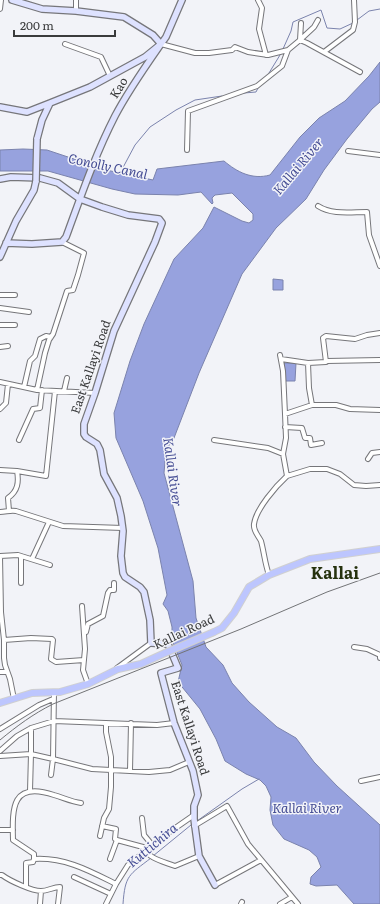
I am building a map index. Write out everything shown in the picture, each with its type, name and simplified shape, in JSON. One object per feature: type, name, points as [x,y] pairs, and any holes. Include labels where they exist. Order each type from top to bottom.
[{"type":"main road","name":"Kallai Road","points":[[0,703],[32,693],[60,692],[88,684],[118,669],[140,664],[214,632],[222,628],[234,613],[249,587],[269,575],[310,559],[380,549]]},
{"type":"street","points":[[0,9],[1,0]]},
{"type":"street","points":[[12,0],[42,9],[76,11],[124,17],[153,35],[161,44],[195,53],[232,50],[235,47],[248,52],[266,55],[288,50],[300,40],[318,20]]},
{"type":"street","points":[[76,0],[76,11]]},
{"type":"street","name":"Kao","points":[[62,242],[66,237],[86,181],[116,114],[166,37],[182,0]]},
{"type":"street","points":[[258,0],[262,8],[259,29],[266,55]]},
{"type":"street","points":[[324,52],[353,30],[355,22],[354,0]]},
{"type":"street","points":[[300,40],[301,23]]},
{"type":"street","points":[[300,40],[360,72]]},
{"type":"street","points":[[64,44],[101,58],[110,76]]},
{"type":"street","points":[[0,107],[26,112],[50,103],[90,87],[145,57],[161,44]]},
{"type":"street","points":[[187,150],[188,111],[257,86],[282,66],[288,50]]},
{"type":"street","points":[[0,258],[16,221],[34,190],[38,179],[37,139],[42,120],[50,103]]},
{"type":"street","points":[[348,151],[380,155]]},
{"type":"street","name":"East Kallayi Road","points":[[0,179],[11,177],[38,179],[58,183],[80,199],[128,215],[159,219],[162,223],[155,242],[114,331],[96,393],[84,424],[84,434],[97,444],[100,450],[104,474],[117,498],[122,528],[121,556],[123,573],[125,577],[140,587],[144,592],[150,620],[151,643],[168,644],[178,668],[161,673],[174,723],[189,762],[198,795],[194,806],[194,826],[199,856],[215,884]]},
{"type":"street","points":[[318,206],[325,211],[367,212],[369,235],[380,266]]},
{"type":"street","points":[[6,243],[44,244],[62,242],[84,253],[73,290],[67,291],[63,298],[45,353],[37,390]]},
{"type":"street","points":[[0,295],[15,295]]},
{"type":"street","points":[[0,308],[29,312]]},
{"type":"street","points":[[0,325],[15,325]]},
{"type":"street","points":[[326,360],[323,338],[326,336],[355,339],[380,333]]},
{"type":"street","points":[[24,387],[30,361],[35,356],[40,339],[46,336],[51,337]]},
{"type":"street","points":[[0,347],[8,346]]},
{"type":"street","points":[[287,476],[284,454],[286,438],[281,357],[308,363],[326,362],[326,360],[380,360]]},
{"type":"street","points":[[308,363],[309,388],[312,405]]},
{"type":"street","points":[[64,392],[67,378]]},
{"type":"street","points":[[0,382],[37,390],[96,393]]},
{"type":"street","points":[[0,409],[6,403],[8,384]]},
{"type":"street","points":[[19,440],[33,409],[40,408],[42,390]]},
{"type":"street","points":[[0,470],[17,471],[46,476],[55,391]]},
{"type":"street","points":[[285,414],[312,405],[336,405],[350,409],[380,410]]},
{"type":"street","points":[[285,427],[302,428],[305,438],[310,438],[311,445],[322,443]]},
{"type":"street","points":[[214,440],[268,448],[284,454]]},
{"type":"street","points":[[368,459],[372,453],[380,452]]},
{"type":"street","points":[[269,575],[261,542],[255,531],[254,524],[258,512],[287,476],[310,469],[327,469],[340,474],[354,485],[380,485]]},
{"type":"street","points":[[9,510],[8,498],[14,494],[18,486],[17,471]]},
{"type":"street","points":[[0,512],[9,510],[16,511],[64,526],[122,528]]},
{"type":"street","points":[[32,560],[49,522]]},
{"type":"street","points":[[14,699],[4,658],[0,556],[21,556],[50,565]]},
{"type":"street","points":[[21,556],[21,583]]},
{"type":"street","points":[[85,634],[88,624],[103,616],[108,593],[110,590],[114,590],[114,583]]},
{"type":"street","points":[[82,606],[85,634],[83,670],[88,684]]},
{"type":"street","points":[[4,640],[31,638],[52,639],[51,659],[53,661],[84,660]]},
{"type":"street","points":[[112,672],[151,643]]},
{"type":"street","points":[[354,647],[367,649],[380,655],[380,658]]},
{"type":"street","points":[[0,672],[7,672]]},
{"type":"street","points":[[51,775],[53,759],[54,692]]},
{"type":"street","points":[[0,729],[39,705],[53,699]]},
{"type":"street","points":[[0,751],[17,736],[31,728],[54,721],[157,725],[174,723]]},
{"type":"street","points":[[100,836],[104,818],[109,809],[111,757],[106,732],[106,723]]},
{"type":"street","points":[[130,771],[131,723]]},
{"type":"street","points":[[30,791],[31,728]]},
{"type":"street","points":[[0,756],[30,754],[82,768],[149,772],[170,770],[189,762]]},
{"type":"street","points":[[361,781],[380,777]]},
{"type":"street","points":[[34,859],[34,854],[14,842],[14,804],[18,798],[30,791],[53,795],[69,801],[81,803]]},
{"type":"street","points":[[194,826],[227,806],[248,844],[298,904]]},
{"type":"street","points":[[106,904],[128,865],[194,815]]},
{"type":"street","points":[[142,818],[144,835],[153,846]]},
{"type":"street","points":[[102,826],[116,829],[115,839],[117,840],[110,859]]},
{"type":"street","points":[[0,830],[13,830]]},
{"type":"street","points":[[117,840],[143,847],[145,852],[152,858],[175,866],[199,856]]},
{"type":"street","points":[[26,886],[26,863],[32,862],[34,859],[55,860],[79,865],[116,884]]},
{"type":"street","points":[[215,884],[261,860]]},
{"type":"street","points":[[0,875],[41,891],[60,887],[58,904]]},
{"type":"street","points":[[74,877],[111,894]]},
{"type":"street","points":[[40,904],[41,891]]},
{"type":"street","points":[[280,904],[292,897]]},
{"type":"water","name":"Kallai River","points":[[380,62],[380,102],[372,109],[347,139],[324,170],[306,199],[276,228],[242,274],[199,373],[174,438],[166,450],[164,473],[193,581],[196,618],[206,647],[223,665],[232,683],[249,702],[277,727],[296,738],[314,762],[337,786],[380,825],[380,904],[354,904],[337,885],[316,886],[310,884],[311,877],[321,867],[317,857],[309,850],[284,839],[273,825],[270,810],[271,797],[266,786],[260,780],[246,774],[225,761],[216,739],[200,709],[178,682],[182,665],[172,640],[172,627],[168,611],[163,604],[167,595],[158,548],[143,501],[116,438],[114,413],[130,361],[144,324],[174,259],[203,228],[214,207],[249,223],[253,220],[253,214],[232,193],[215,195],[212,198],[212,204],[201,192],[178,195],[135,194],[48,171],[0,171],[0,150],[47,150],[97,168],[153,180],[157,169],[224,161],[234,169],[251,176],[270,175],[300,137],[319,118],[345,101]]},
{"type":"water","points":[[273,279],[283,280],[283,290],[273,290]]},
{"type":"water","points":[[284,363],[296,363],[295,381],[284,381]]},
{"type":"waterway","points":[[357,20],[369,11],[380,9]]},
{"type":"waterway","points":[[283,49],[291,31],[293,22],[321,10],[327,28],[340,29],[353,23]]},
{"type":"waterway","points":[[269,73],[280,55]]},
{"type":"waterway","points":[[244,93],[256,92],[258,88]]},
{"type":"waterway","name":"Conolly Canal","points":[[119,175],[135,145],[150,127],[176,110],[195,100],[222,96]]},
{"type":"waterway","points":[[197,821],[242,789],[259,779]]},
{"type":"waterway","name":"Kuttichira","points":[[153,856],[191,825]]},
{"type":"waterway","name":"Kuttichira","points":[[123,904],[125,887],[130,876],[151,858]]},
{"type":"railway","points":[[0,740],[25,720],[53,704],[241,629],[327,592],[380,573]]},
{"type":"district","name":"Kallai","points":[[335,573]]}]
